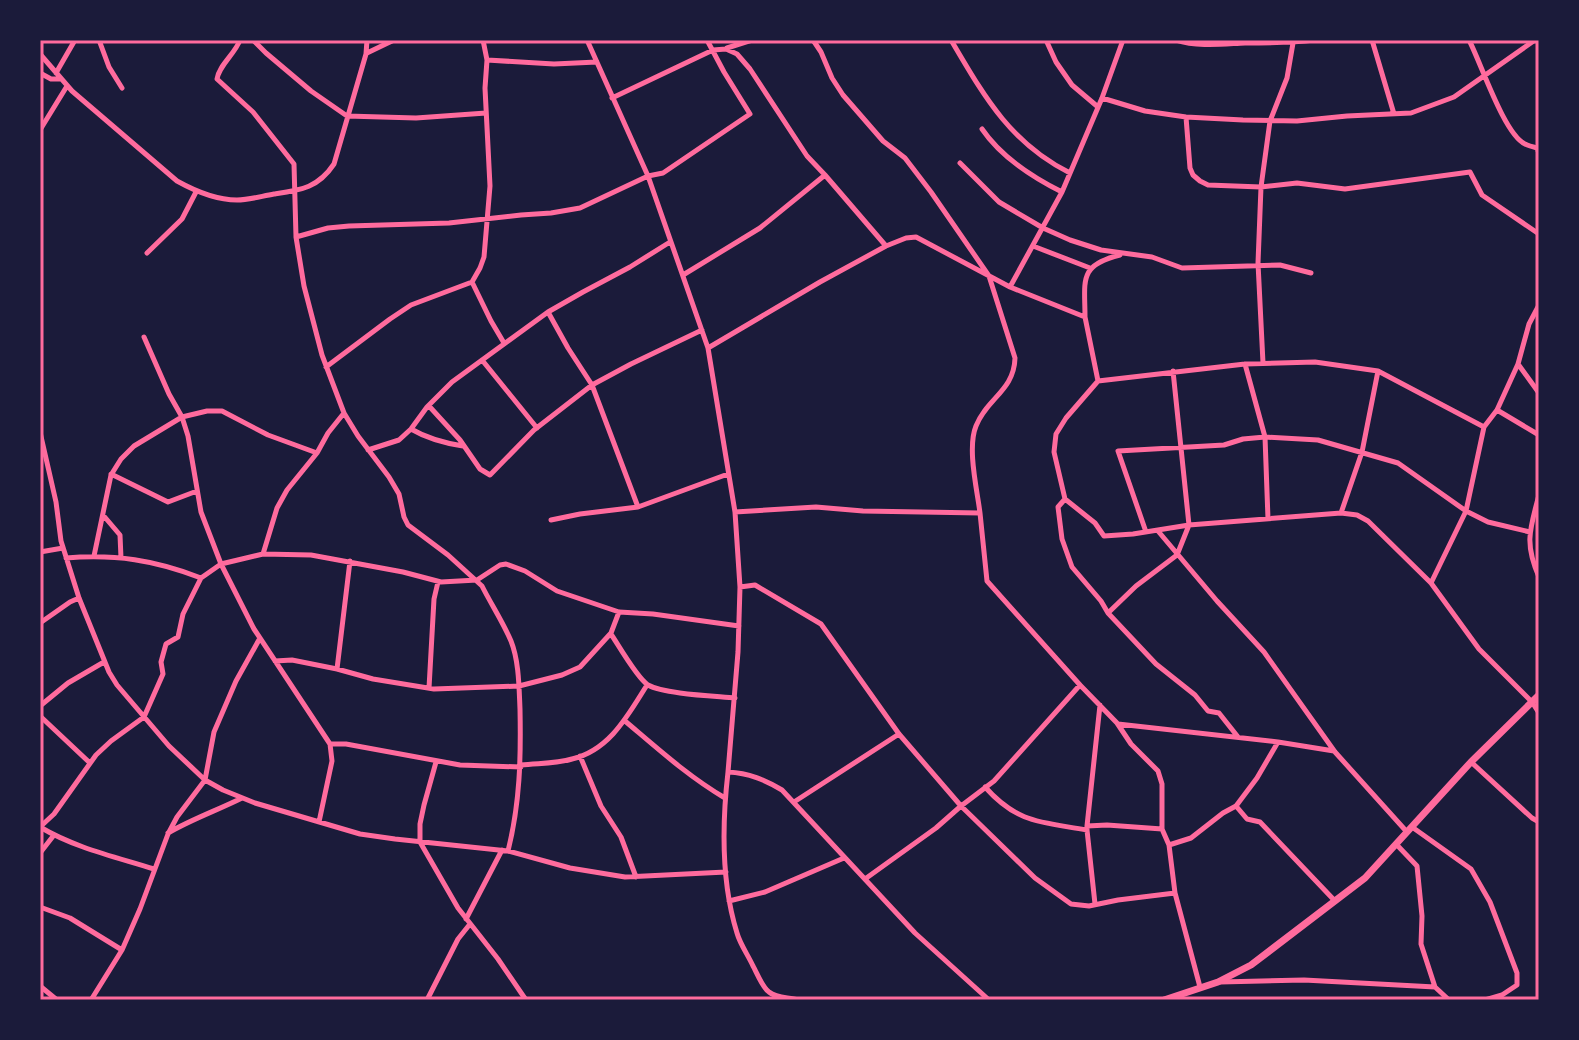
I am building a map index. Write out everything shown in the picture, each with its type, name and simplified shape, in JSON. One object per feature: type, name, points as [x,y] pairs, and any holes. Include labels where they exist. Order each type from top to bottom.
[{"type":"street","points":[[40,73],[51,79],[59,76],[75,40]]},
{"type":"street","points":[[99,40],[109,67],[122,88]]},
{"type":"street","points":[[240,40],[217,79],[253,112],[294,164],[298,256],[313,329],[344,413],[399,494],[408,525],[477,580],[511,642],[519,686],[521,766],[516,821],[505,850],[427,1000]]},
{"type":"street","points":[[253,40],[311,91],[347,116],[416,118],[486,113]]},
{"type":"street","points":[[40,54],[85,103],[177,181],[196,192],[236,200],[294,192],[314,184],[327,174],[334,164],[366,54],[367,40]]},
{"type":"street","points":[[366,54],[394,40]]},
{"type":"street","points":[[326,367],[411,305],[472,282],[480,268],[484,257],[490,186],[485,88],[487,60],[483,40]]},
{"type":"street","points":[[587,40],[648,176],[708,348],[735,512],[740,587],[735,698],[725,798],[729,901],[737,936],[768,992],[784,999],[798,1000]]},
{"type":"street","points":[[296,237],[328,228],[449,223],[580,208],[648,176],[663,173],[750,114],[707,40]]},
{"type":"street","points":[[612,98],[713,50],[752,40]]},
{"type":"street","points":[[813,40],[843,95],[883,141],[905,158],[989,276],[1015,358],[1015,370],[974,430],[973,448],[987,581],[1158,771],[1162,784],[1162,829],[1169,845],[1175,893],[1200,987]]},
{"type":"street","points":[[951,40],[984,95],[1015,135],[1044,158],[1070,173]]},
{"type":"street","points":[[1046,40],[1072,85],[1098,107]]},
{"type":"street","points":[[1010,287],[1062,192],[1123,40]]},
{"type":"street","points":[[1176,40],[1200,44],[1314,40]]},
{"type":"street","points":[[1372,40],[1394,114]]},
{"type":"street","points":[[1469,40],[1483,76],[1512,131],[1523,144],[1538,149]]},
{"type":"street","points":[[1102,98],[1145,111],[1186,117],[1297,121],[1411,113],[1454,97],[1535,40]]},
{"type":"street","points":[[1263,363],[1258,267],[1261,187],[1270,121],[1287,78],[1293,43]]},
{"type":"street","points":[[726,49],[737,54],[750,69],[807,156],[886,246]]},
{"type":"street","points":[[487,60],[554,64],[597,62]]},
{"type":"street","points":[[40,130],[67,86]]},
{"type":"street","points":[[1186,117],[1190,168],[1193,175],[1208,185],[1261,187],[1297,183],[1345,189],[1470,172],[1482,195],[1539,234]]},
{"type":"street","points":[[982,129],[1013,161],[1041,182],[1062,192]]},
{"type":"street","points":[[960,163],[999,202],[1043,228],[1101,250],[1152,257],[1182,268],[1280,265],[1311,273]]},
{"type":"street","points":[[683,275],[760,228],[825,175]]},
{"type":"street","points":[[147,253],[182,219],[196,192]]},
{"type":"street","points":[[708,348],[886,246],[916,237],[1010,287],[1085,317]]},
{"type":"street","points":[[368,450],[399,440],[452,382],[548,312],[670,242]]},
{"type":"street","points":[[1033,246],[1090,268]]},
{"type":"street","points":[[1098,381],[1085,317],[1085,280],[1090,268],[1125,253]]},
{"type":"street","points":[[472,282],[504,343]]},
{"type":"street","points":[[1431,583],[1466,511],[1484,427],[1497,410],[1518,364],[1529,324],[1539,305]]},
{"type":"street","points":[[548,312],[592,385],[638,507]]},
{"type":"street","points":[[429,406],[480,469],[490,475],[537,428],[592,385],[702,330]]},
{"type":"street","points":[[144,337],[182,417],[201,512],[221,564],[260,638],[330,744],[332,761],[319,822]]},
{"type":"street","points":[[482,360],[537,428]]},
{"type":"street","points":[[1484,427],[1378,371],[1315,362],[1245,364],[1098,381],[1056,434],[1054,452],[1065,499],[1095,523],[1104,536],[1189,525],[1341,513],[1357,515],[1368,521],[1431,583],[1479,649],[1532,702],[1539,713]]},
{"type":"street","points":[[1245,364],[1265,437],[1268,519]]},
{"type":"street","points":[[1518,364],[1539,393]]},
{"type":"street","points":[[1108,613],[1136,586],[1177,555],[1189,525],[1173,371]]},
{"type":"street","points":[[1341,513],[1362,452],[1378,371]]},
{"type":"street","points":[[1497,410],[1539,435]]},
{"type":"street","points":[[94,556],[111,474],[134,446],[182,417],[222,411],[268,435],[317,453]]},
{"type":"street","points":[[263,554],[277,508],[287,490],[344,413]]},
{"type":"street","points":[[411,429],[445,444],[464,446]]},
{"type":"street","points":[[40,432],[63,548],[104,662],[117,685],[144,717],[205,780],[243,798],[360,834],[505,850],[584,871],[625,877],[726,872]]},
{"type":"street","points":[[1146,532],[1118,451],[1224,445],[1265,437],[1318,440],[1398,463],[1466,511],[1488,522],[1530,532]]},
{"type":"street","points":[[111,474],[168,502],[197,491]]},
{"type":"street","points":[[551,520],[638,507],[728,474]]},
{"type":"street","points":[[1539,495],[1530,532],[1530,556],[1539,577]]},
{"type":"street","points":[[1065,499],[1058,507],[1062,539],[1072,567],[1108,613],[1156,664],[1195,695],[1208,711],[1219,713],[1238,737]]},
{"type":"street","points":[[735,512],[816,507],[980,513]]},
{"type":"street","points":[[103,515],[120,535],[121,558]]},
{"type":"street","points":[[1158,531],[1264,652],[1335,752],[1410,829],[1471,869],[1490,902],[1517,973],[1517,985],[1502,995],[1485,1000]]},
{"type":"street","points":[[40,552],[63,548]]},
{"type":"street","points":[[154,869],[94,850],[40,827],[54,814],[90,763],[111,741],[144,717],[163,674],[161,662],[166,644],[178,637],[183,614],[201,578],[221,564],[263,554],[311,555],[403,572],[438,582],[477,580],[506,564],[525,571],[557,591],[619,612],[739,626]]},
{"type":"street","points":[[66,558],[138,559],[201,578]]},
{"type":"street","points":[[337,669],[350,561]]},
{"type":"street","points":[[429,688],[434,599],[438,582]]},
{"type":"street","points":[[740,587],[755,585],[821,624],[899,734],[961,806],[1035,878],[1071,904],[1089,906],[1175,893]]},
{"type":"street","points":[[40,623],[79,598]]},
{"type":"street","points":[[275,661],[292,660],[429,688],[519,686],[580,667],[611,633],[619,612]]},
{"type":"street","points":[[611,633],[647,685],[735,698]]},
{"type":"street","points":[[91,1000],[122,950],[168,834],[205,780],[214,732],[236,681],[260,638]]},
{"type":"street","points":[[40,706],[68,683],[104,662]]},
{"type":"street","points":[[330,744],[346,744],[460,765],[521,766],[562,761],[580,756],[613,735],[647,685]]},
{"type":"street","points":[[865,879],[994,781],[1080,685]]},
{"type":"street","points":[[1164,1000],[1218,982],[1251,965],[1365,878],[1471,762],[1539,695]]},
{"type":"street","points":[[1095,905],[1087,828],[1100,705]]},
{"type":"street","points":[[40,716],[90,763]]},
{"type":"street","points":[[625,721],[675,763],[725,798]]},
{"type":"street","points":[[1117,723],[1335,752]]},
{"type":"street","points":[[794,802],[899,734]]},
{"type":"street","points":[[1169,845],[1191,838],[1236,806],[1278,742]]},
{"type":"street","points":[[580,756],[601,806],[621,837],[636,877]]},
{"type":"street","points":[[436,762],[420,824],[420,842],[458,908],[526,1000]]},
{"type":"street","points":[[1471,762],[1539,822]]},
{"type":"street","points":[[728,772],[764,780],[782,790],[915,933],[989,1000]]},
{"type":"street","points":[[985,787],[1012,812],[1032,820],[1087,828],[1107,825],[1162,829]]},
{"type":"street","points":[[168,834],[186,822],[243,798]]},
{"type":"street","points":[[1236,806],[1247,819],[1260,822],[1335,901]]},
{"type":"street","points":[[40,853],[54,835]]},
{"type":"street","points":[[1396,844],[1417,866],[1422,916],[1421,944],[1435,987],[1449,1000]]},
{"type":"street","points":[[729,901],[765,892],[844,858]]},
{"type":"street","points":[[40,907],[70,918],[122,950]]},
{"type":"street","points":[[1218,982],[1304,980],[1435,987]]},
{"type":"street","points":[[40,986],[57,1000]]}]
